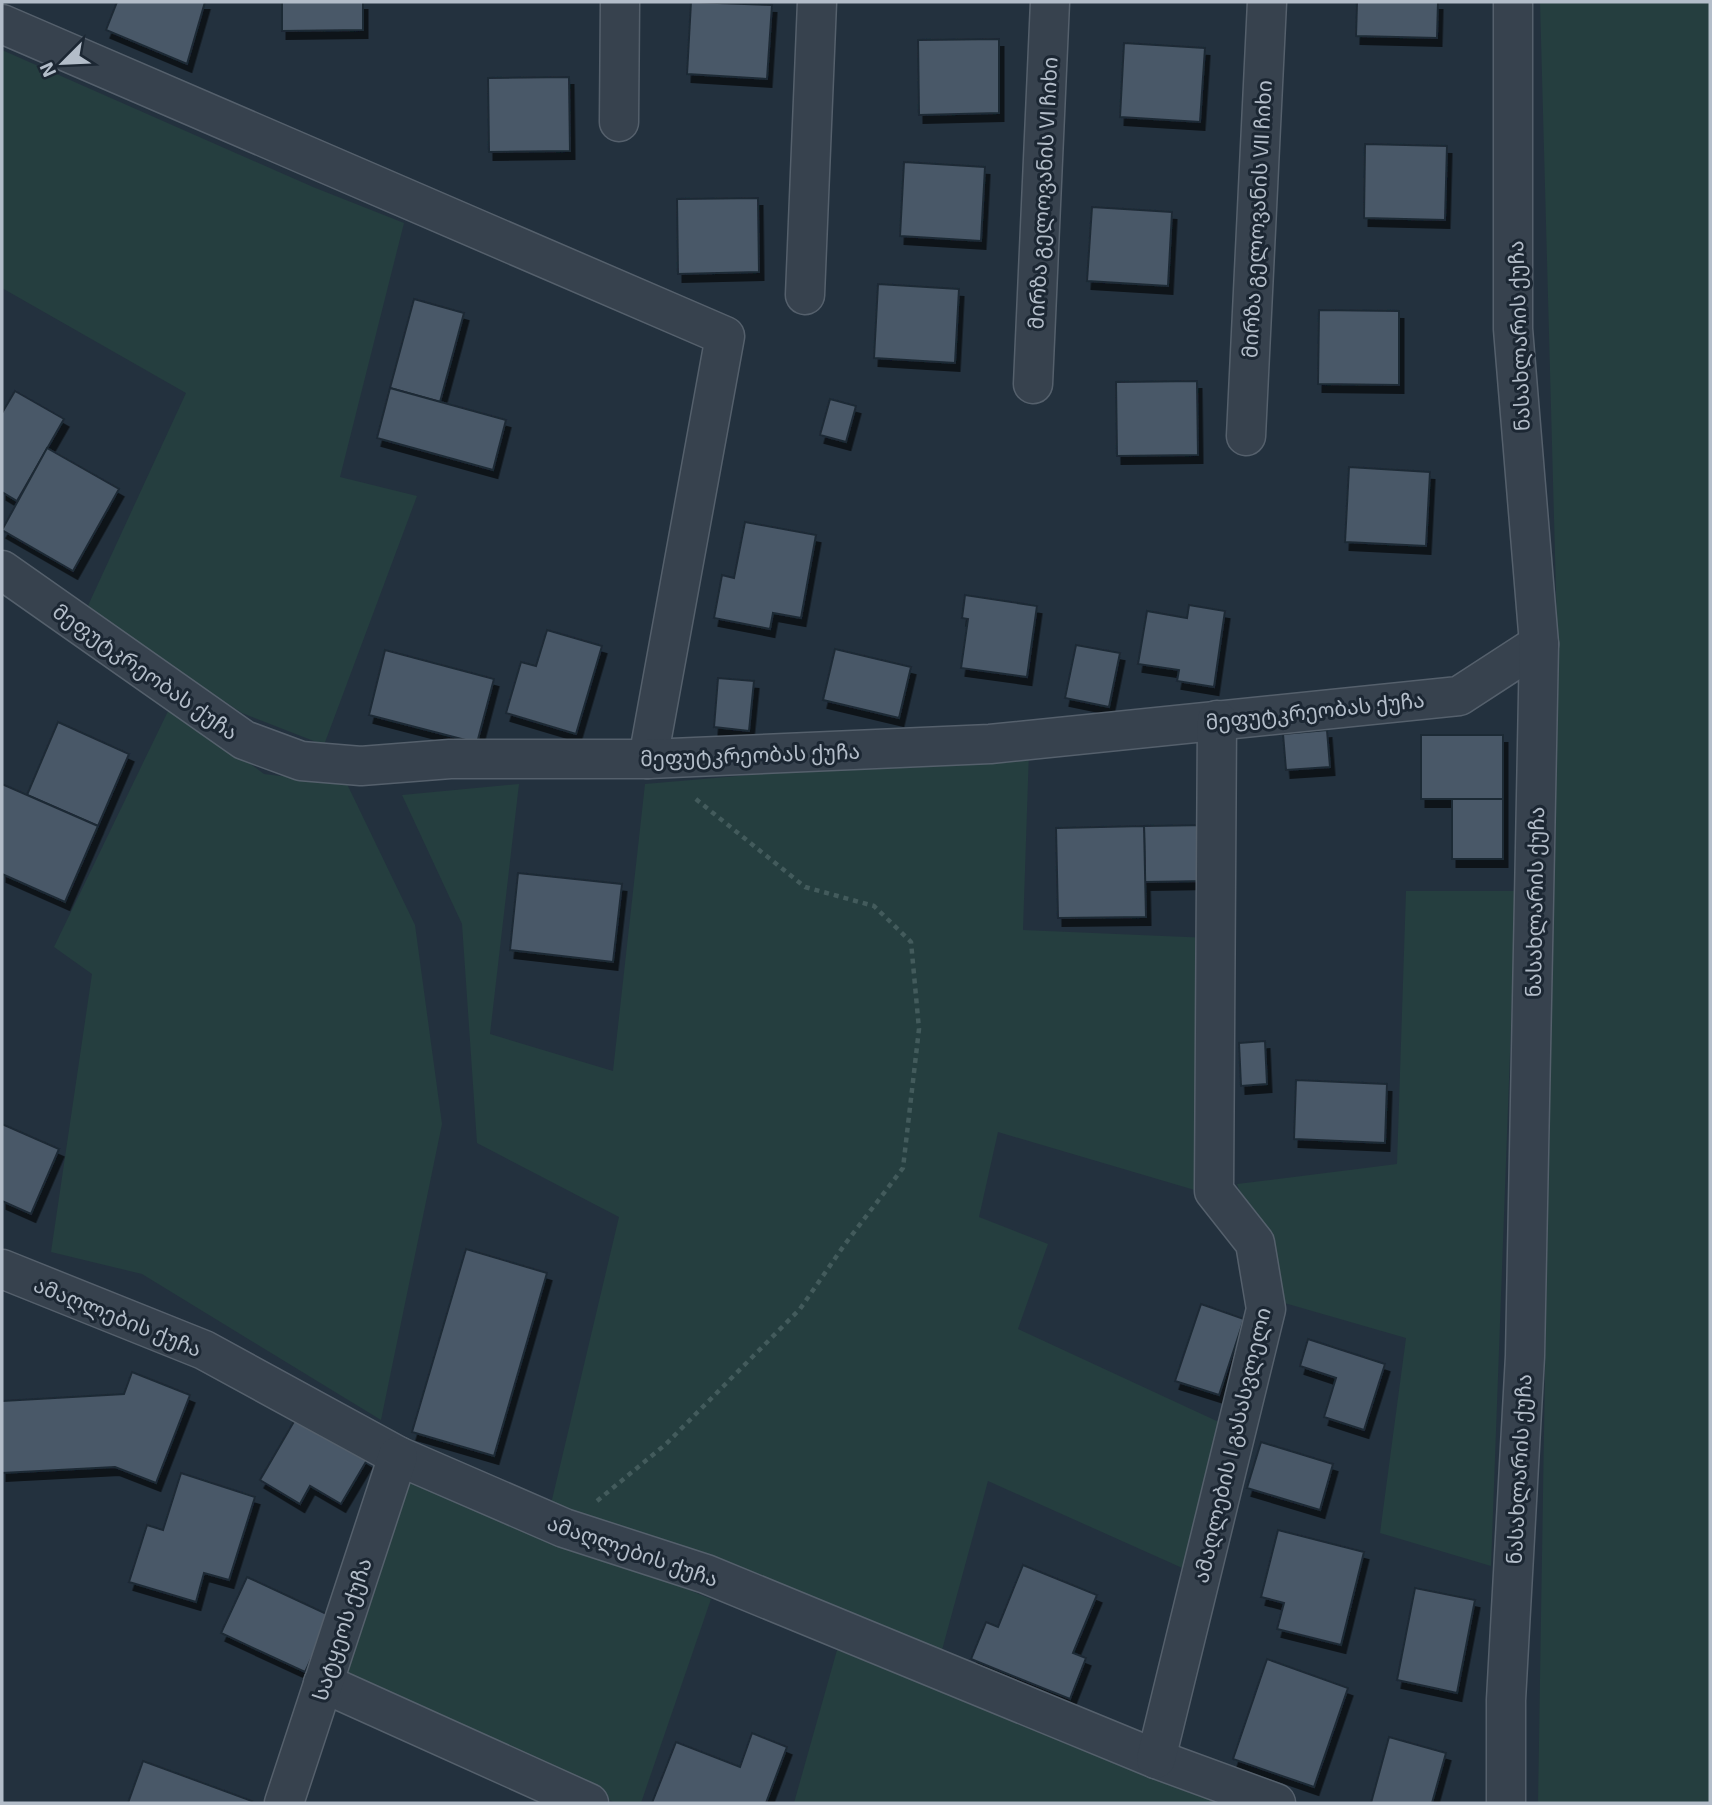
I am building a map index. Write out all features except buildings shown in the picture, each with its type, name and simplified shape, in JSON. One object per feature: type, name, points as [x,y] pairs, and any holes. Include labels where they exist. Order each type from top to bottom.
[{"type":"street","points":[[619,122],[620,2]]},
{"type":"street","points":[[805,295],[817,2]]},
{"type":"street","name":"მირზა გელოვანის VI ჩიხი","points":[[1033,384],[1050,2]]},
{"type":"street","name":"მირზა გელოვანის VII ჩიხი","points":[[1245,436],[1267,2]]},
{"type":"street","name":"ნასახლარის ქუჩა","points":[[1506,1803],[1506,1700],[1524,1356],[1539,644],[1513,329],[1513,2]]},
{"type":"street","points":[[2,23],[725,336],[648,759]]},
{"type":"street","name":"მეფუტკრეობას ქუჩა","points":[[2,570],[244,740],[301,761],[360,766],[450,759],[648,759],[990,744],[1460,696],[1539,644]]},
{"type":"street","name":"ამაღლების I გასასვლელი","points":[[1157,1759],[1266,1309],[1255,1243],[1214,1191],[1217,720]]},
{"type":"street","name":"ამაღლების ქუჩა","points":[[2,1269],[204,1350],[398,1456],[565,1528],[706,1574],[1157,1759],[1276,1803]]},
{"type":"street","name":"სატყეოს ქუჩა","points":[[284,1803],[398,1456]]},
{"type":"street","points":[[323,1684],[589,1803]]},
{"type":"path","points":[[565,1528],[666,1444],[800,1309],[903,1168],[919,1029],[911,942],[874,906],[805,887],[648,759]]},
{"type":"green space","points":[[1540,2],[1710,2],[1710,1803],[1538,1803],[1557,629]]},
{"type":"green space","points":[[2,50],[313,187],[404,223],[340,477],[417,496],[324,745],[242,713],[86,610],[186,393],[2,288]]},
{"type":"green space","points":[[171,705],[264,774],[347,784],[415,925],[442,1124],[381,1420],[142,1274],[51,1252],[92,974],[54,947]]},
{"type":"green space","points":[[1029,751],[1023,930],[1210,938],[1198,1191],[998,1132],[979,1217],[1048,1244],[1018,1329],[1221,1423],[1189,1571],[988,1481],[939,1661],[551,1504],[619,1217],[477,1143],[462,924],[402,795],[519,784],[490,1034],[613,1071],[645,784]]},
{"type":"green space","points":[[1406,891],[1516,891],[1491,1566],[1380,1533],[1406,1338],[1281,1302],[1237,1184],[1397,1164]]},
{"type":"green space","points":[[406,1474],[711,1599],[641,1803],[616,1803],[336,1677]]},
{"type":"green space","points":[[837,1650],[1228,1803],[794,1803]]}]
